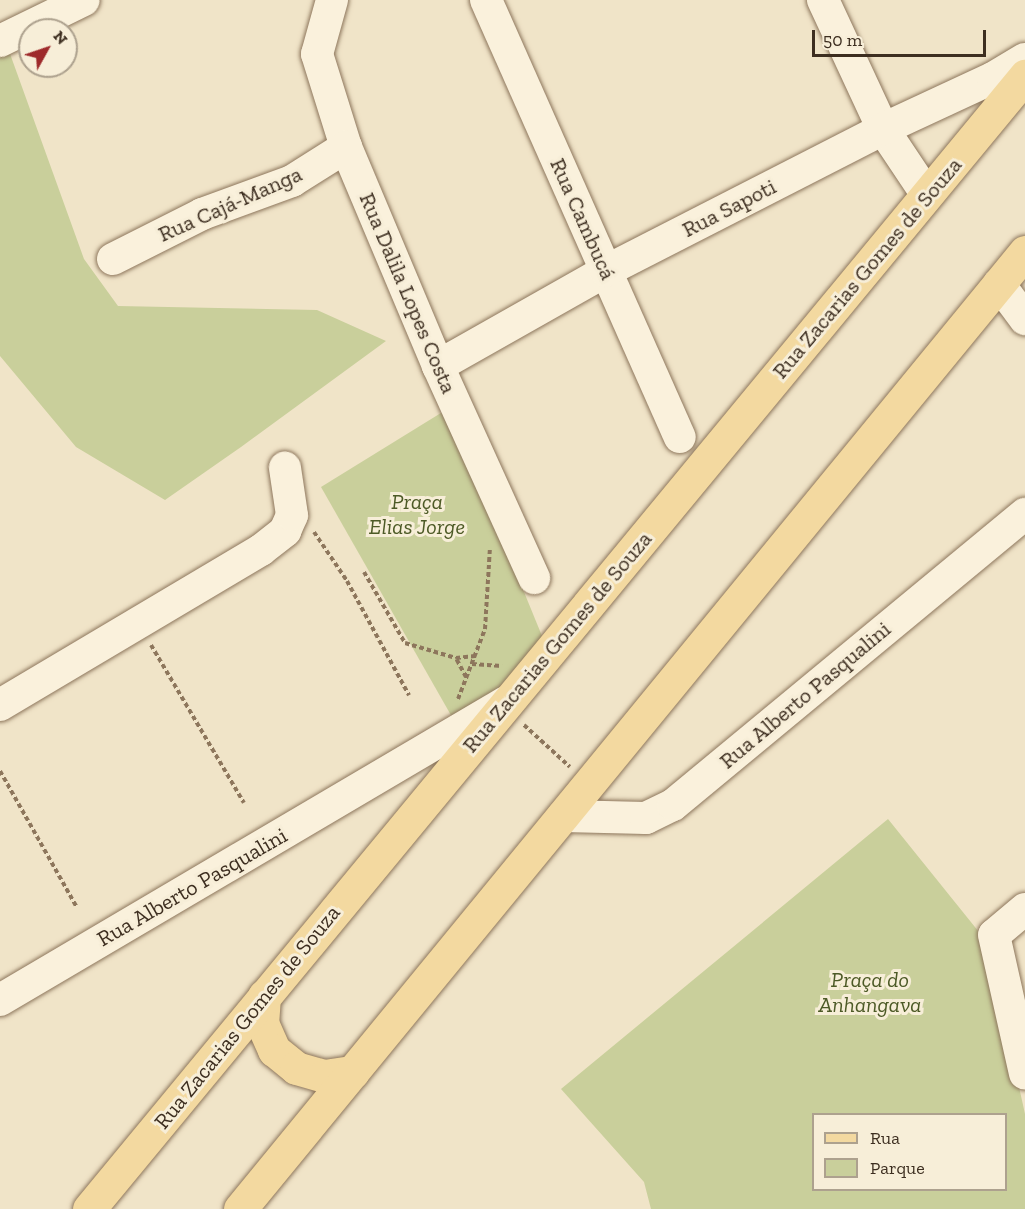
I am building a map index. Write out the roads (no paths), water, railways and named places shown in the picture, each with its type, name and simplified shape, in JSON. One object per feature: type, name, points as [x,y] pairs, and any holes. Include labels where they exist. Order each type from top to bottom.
[{"type":"main road","name":"Rua Zacarias Gomes de Souza","points":[[89,1209],[1025,76]]},
{"type":"main road","points":[[240,1209],[1025,252]]},
{"type":"main road","points":[[264,996],[262,1023],[274,1050],[296,1068],[306,1071],[324,1076],[353,1072]]},
{"type":"street","points":[[0,41],[84,0]]},
{"type":"street","name":"Rua Dalila Lopes Costa","points":[[332,0],[317,54],[346,147],[438,366],[534,578]]},
{"type":"street","name":"Rua Cambucá","points":[[486,0],[680,438]]},
{"type":"street","points":[[823,0],[883,129],[927,195]]},
{"type":"street","name":"Rua Sapoti","points":[[438,366],[606,271],[883,129],[993,78],[1025,59]]},
{"type":"street","name":"Rua Cajá-Manga","points":[[113,259],[202,214],[292,181],[346,147]]},
{"type":"street","points":[[999,284],[1025,319]]},
{"type":"street","points":[[0,705],[261,550],[285,531],[292,515],[285,468]]},
{"type":"street","name":"Rua Alberto Pasqualini","points":[[563,816],[646,818],[673,804],[1025,514]]},
{"type":"street","name":"Rua Alberto Pasqualini","points":[[0,1000],[507,703]]},
{"type":"street","points":[[383,774],[401,772],[414,784],[423,804]]},
{"type":"street","points":[[1025,909],[994,935],[1025,1074]]},
{"type":"park label","name":"Praça Elias Jorge","points":[[417,514]]},
{"type":"park label","name":"Praça do Anhangava","points":[[870,992]]}]
